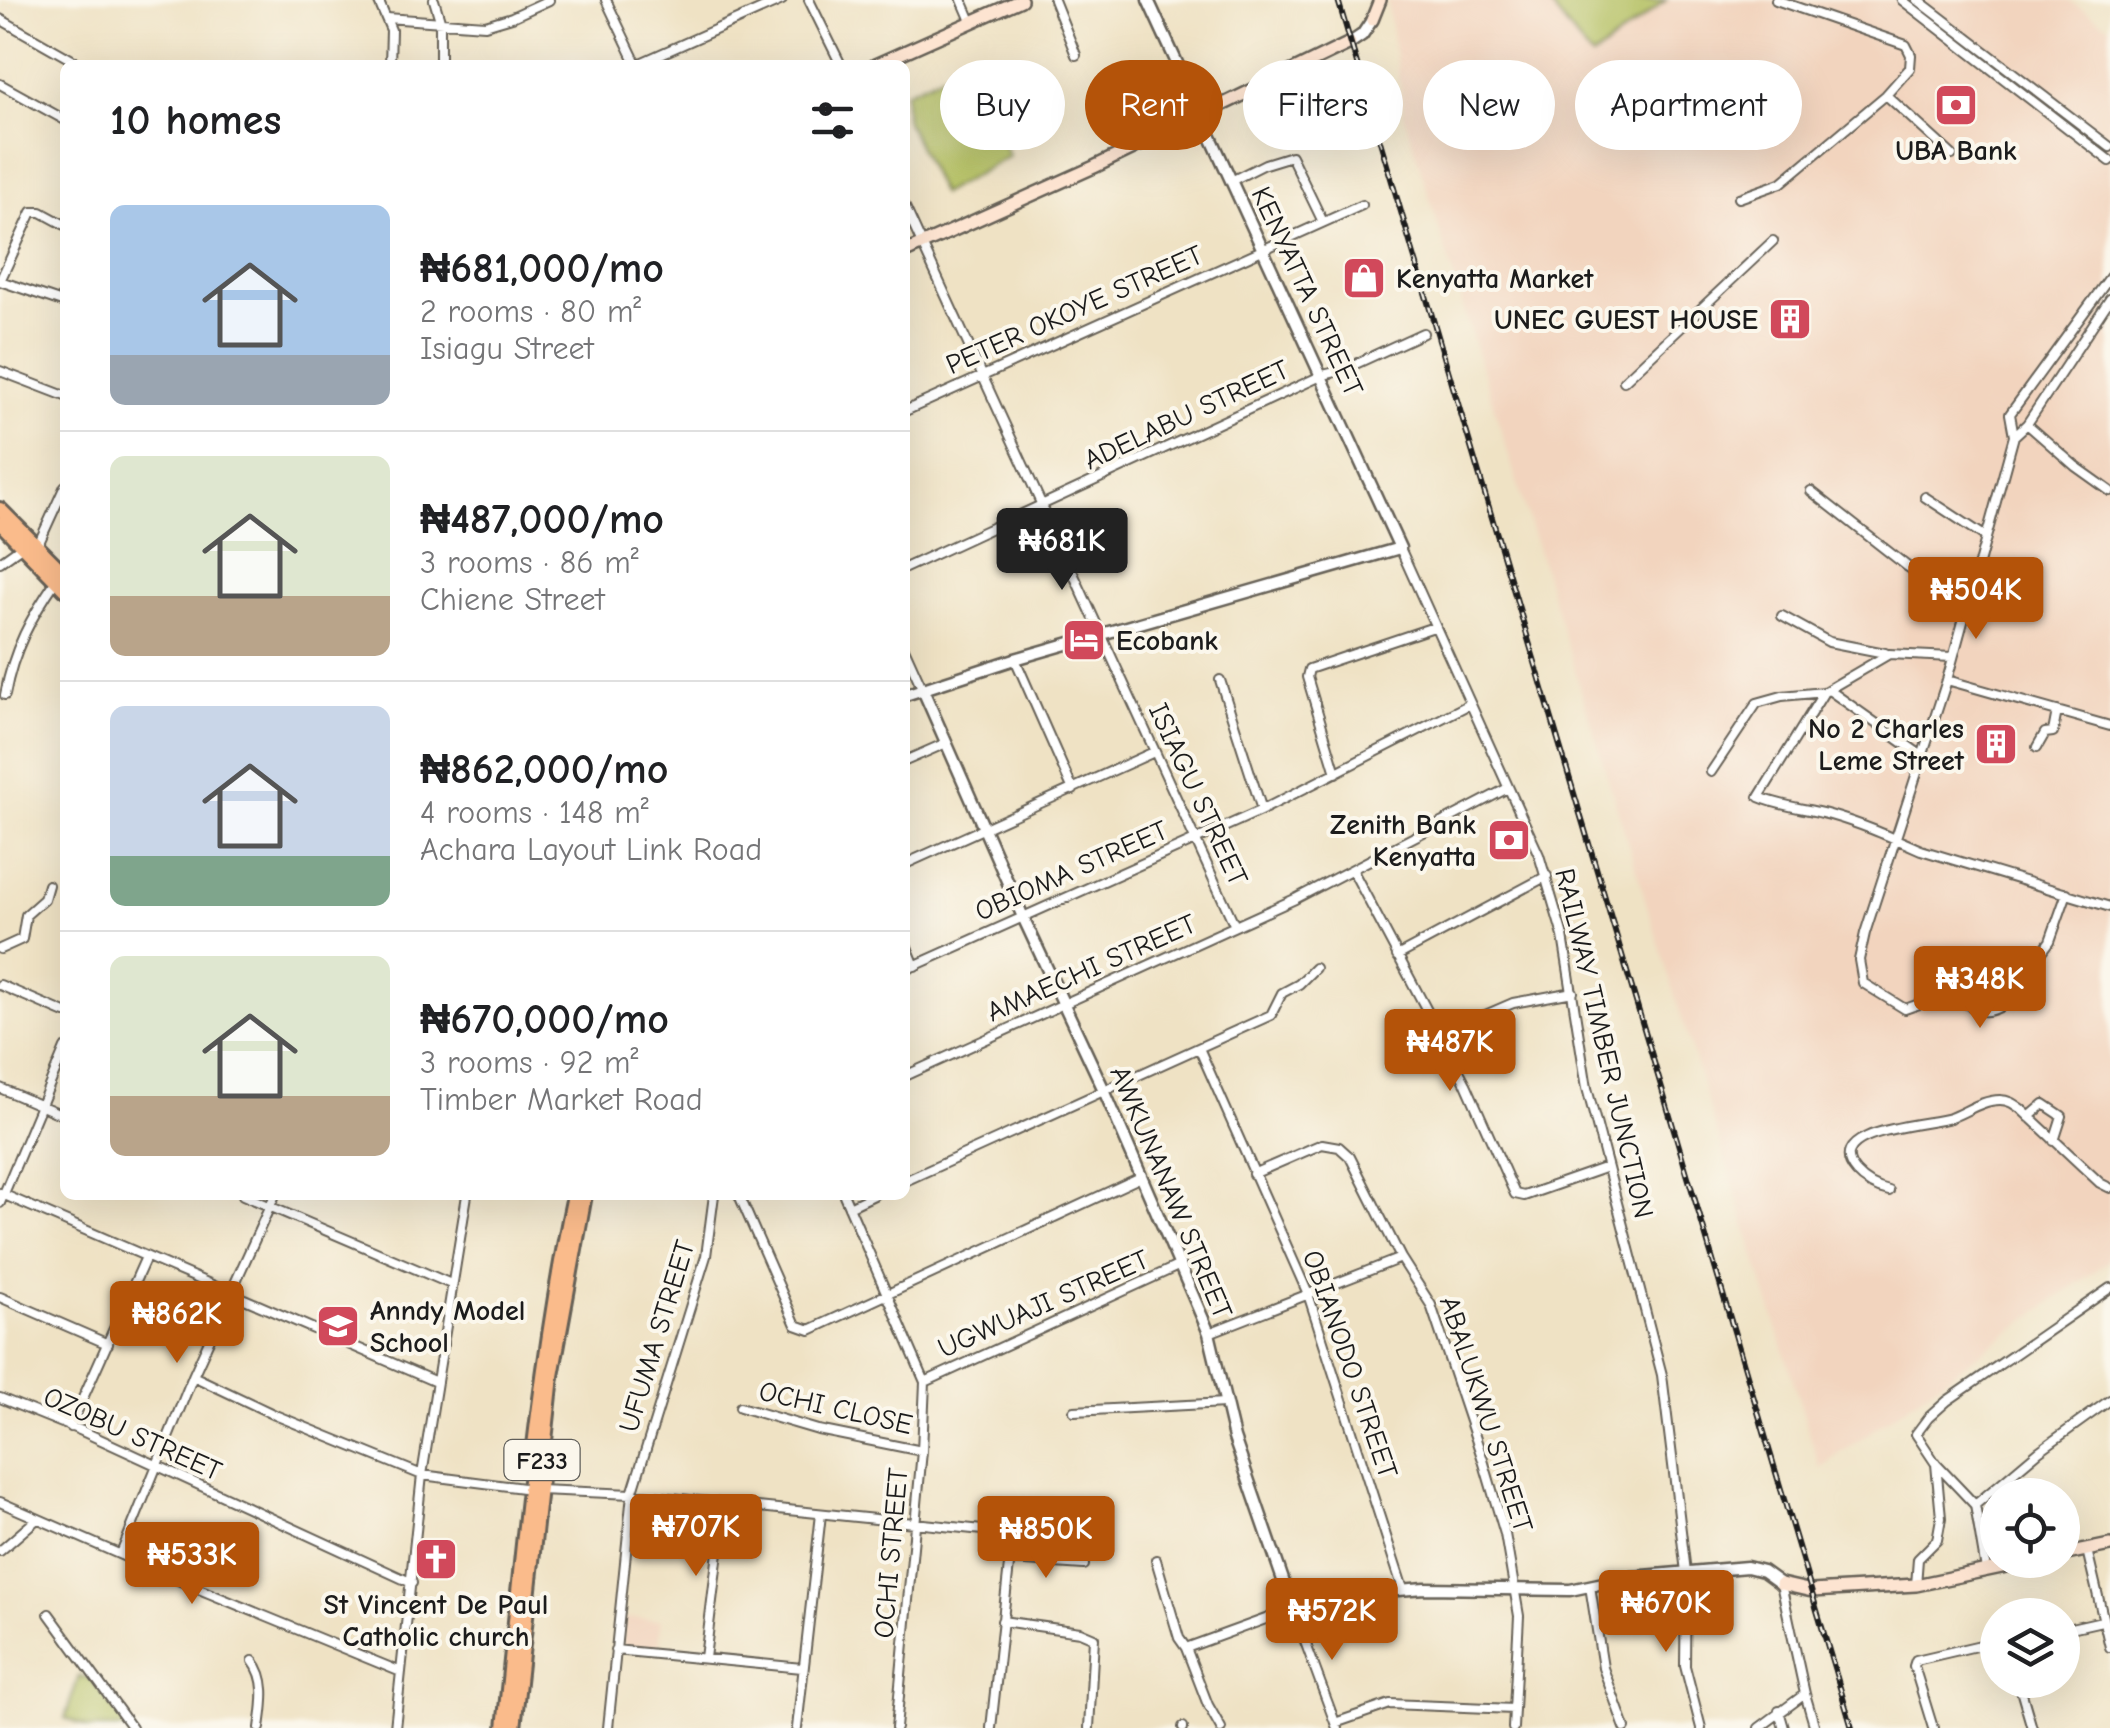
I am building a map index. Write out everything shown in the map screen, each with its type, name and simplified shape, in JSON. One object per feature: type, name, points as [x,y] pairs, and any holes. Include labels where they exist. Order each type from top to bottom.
[{"type":"main road","points":[[886,60],[1021,0]]},
{"type":"main road","points":[[1372,20],[1380,0]]},
{"type":"main road","points":[[1223,105],[1350,43]]},
{"type":"main road","points":[[910,250],[1127,150]]},
{"type":"main road","points":[[0,510],[60,579]]},
{"type":"main road","points":[[0,524],[31,545]]},
{"type":"main road","name":"F233","points":[[514,1728],[552,1302],[573,1200]]},
{"type":"main road","name":"F233","points":[[504,1728],[560,1322],[584,1200]]},
{"type":"main road","points":[[2080,1551],[2110,1545]]},
{"type":"main road","points":[[1781,1584],[1812,1591],[1916,1585],[1980,1571]]},
{"type":"street","points":[[378,0],[392,30],[390,60]]},
{"type":"street","points":[[434,0],[440,20],[440,60]]},
{"type":"street","points":[[386,18],[486,25],[548,0]]},
{"type":"street","points":[[606,0],[635,60]]},
{"type":"street","points":[[648,60],[782,0]]},
{"type":"street","points":[[809,0],[838,60]]},
{"type":"street","points":[[962,0],[972,21]]},
{"type":"street","points":[[1054,0],[1076,56]]},
{"type":"street","name":"KENYATTA STREET","points":[[1148,0],[1175,60]]},
{"type":"street","points":[[1739,198],[1781,183],[1886,95],[1910,68],[1911,55],[1906,45],[1776,0]]},
{"type":"street","points":[[1902,0],[2110,161]]},
{"type":"street","points":[[1918,0],[2110,147]]},
{"type":"street","points":[[0,19],[72,60]]},
{"type":"street","points":[[1350,43],[1362,35],[1372,20]]},
{"type":"street","points":[[0,84],[60,117]]},
{"type":"street","points":[[1886,95],[1952,155]]},
{"type":"street","name":"KENYATTA STREET","points":[[1217,150],[1400,548]]},
{"type":"street","points":[[1231,181],[1278,158],[1291,156],[1323,222]]},
{"type":"street","name":"PETER OKOYE STREET","points":[[910,408],[1362,205]]},
{"type":"street","points":[[60,222],[41,212],[32,212],[0,281],[60,301]]},
{"type":"street","name":"ISIAGU STREET","points":[[910,219],[1235,926]]},
{"type":"street","points":[[1624,382],[1773,241]]},
{"type":"street","points":[[2066,893],[2050,941],[2003,1004],[1985,1013],[1947,998],[1905,1009],[1863,984],[1858,960],[1968,606],[2014,436],[2010,414],[2110,276]]},
{"type":"street","points":[[2014,436],[2027,424],[2110,299]]},
{"type":"street","name":"ADELABU STREET","points":[[910,566],[1322,375],[1340,371],[1423,333]]},
{"type":"street","points":[[0,371],[60,394]]},
{"type":"street","points":[[2027,424],[2110,491]]},
{"type":"street","points":[[1811,490],[1908,567],[1968,606]]},
{"type":"street","points":[[0,562],[31,545],[60,495]]},
{"type":"street","points":[[1925,498],[1986,537]]},
{"type":"street","points":[[910,694],[1400,548]]},
{"type":"street","name":"RAILWAY TIMBER JUNCTION","points":[[1400,548],[1547,876],[1568,960],[1587,1088],[1662,1375],[1686,1572],[1685,1666],[1701,1728]]},
{"type":"street","points":[[5,695],[18,643],[36,609],[60,583]]},
{"type":"street","points":[[1782,616],[1829,642],[1889,654],[1952,657]]},
{"type":"street","points":[[1336,773],[1307,676],[1310,668],[1434,627]]},
{"type":"street","points":[[1711,772],[1757,703],[1826,691],[1889,654]]},
{"type":"street","points":[[1016,659],[1073,790]]},
{"type":"street","points":[[910,661],[923,690]]},
{"type":"street","points":[[1220,680],[1262,810]]},
{"type":"street","points":[[1947,680],[2110,726]]},
{"type":"street","name":"AWKUNANAW STREET","points":[[923,690],[1104,1088],[1210,1333],[1246,1479],[1336,1725]]},
{"type":"street","points":[[1826,691],[1922,756]]},
{"type":"street","points":[[1826,691],[1759,798],[1827,814],[1921,850],[2110,907]]},
{"type":"street","name":"OBIOMA STREET","points":[[910,968],[1262,810],[1470,704]]},
{"type":"street","points":[[2037,747],[2045,733],[2053,732],[2057,710]]},
{"type":"street","points":[[910,758],[946,743]]},
{"type":"street","points":[[910,862],[1154,752]]},
{"type":"street","name":"AMAECHI STREET","points":[[910,1074],[1353,871],[1508,788]]},
{"type":"street","points":[[1353,871],[1490,1131],[1515,1194],[1524,1196],[1607,1168]]},
{"type":"street","points":[[1397,956],[1547,876]]},
{"type":"street","points":[[0,949],[22,939],[26,915],[44,898],[48,885]]},
{"type":"street","points":[[910,954],[915,966]]},
{"type":"street","points":[[910,1178],[1271,1015],[1282,993],[1299,984],[1315,968]]},
{"type":"street","points":[[0,984],[60,1011]]},
{"type":"street","points":[[1440,1036],[1513,1003],[1573,992]]},
{"type":"street","name":"OBIANODO STREET","points":[[1199,1048],[1308,1294],[1403,1589]]},
{"type":"street","points":[[60,1060],[1,1196],[436,1382]]},
{"type":"street","points":[[0,1088],[60,1114]]},
{"type":"street","points":[[1888,1191],[1864,1180],[1852,1167],[1850,1152],[1855,1142],[1891,1129],[1947,1119],[1998,1100],[2010,1102],[2110,1188]]},
{"type":"street","points":[[2029,1118],[2044,1104],[2062,1116],[2054,1141]]},
{"type":"street","name":"ABALUKWU STREET","points":[[1253,1174],[1322,1144],[1339,1146],[1350,1158],[1401,1258],[1426,1294],[1484,1460],[1517,1590],[1519,1669],[1513,1728]]},
{"type":"street","points":[[741,1200],[796,1325],[810,1330],[1141,1177]]},
{"type":"street","points":[[254,1200],[452,1284]]},
{"type":"street","points":[[121,1554],[193,1376],[273,1200]]},
{"type":"street","points":[[395,1728],[422,1476],[466,1200]]},
{"type":"street","name":"UFUMA STREET","points":[[608,1728],[632,1494],[706,1256],[713,1200]]},
{"type":"street","points":[[846,1200],[925,1382]]},
{"type":"street","points":[[849,1207],[864,1200]]},
{"type":"street","points":[[70,1426],[146,1256]]},
{"type":"street","points":[[1210,1333],[1401,1258]]},
{"type":"street","name":"UGWUAJI STREET","points":[[925,1382],[1180,1265]]},
{"type":"street","points":[[1980,1531],[1976,1505],[1936,1464],[1916,1434],[1947,1401],[2110,1288]]},
{"type":"street","points":[[0,1296],[108,1344]]},
{"type":"street","points":[[193,1376],[422,1476],[1002,1532],[1012,1547],[991,1728]]},
{"type":"street","name":"OCHI STREET","points":[[896,1728],[925,1382]]},
{"type":"street","name":"OZOBU STREET","points":[[0,1398],[70,1426],[412,1583]]},
{"type":"street","points":[[1976,1505],[2039,1450],[2110,1400]]},
{"type":"street","points":[[1074,1411],[1225,1404]]},
{"type":"street","name":"OCHI CLOSE","points":[[740,1407],[818,1430],[922,1450]]},
{"type":"street","points":[[1916,1585],[1918,1559],[1936,1540],[1941,1518],[1936,1464]]},
{"type":"street","points":[[0,1502],[402,1672]]},
{"type":"street","points":[[705,1658],[724,1503]]},
{"type":"street","points":[[798,1728],[822,1514]]},
{"type":"street","points":[[0,1551],[36,1519]]},
{"type":"street","points":[[2086,1550],[2110,1646]]},
{"type":"street","points":[[1010,1560],[1084,1565]]},
{"type":"street","points":[[1156,1560],[1179,1638],[1222,1728]]},
{"type":"street","points":[[1186,1648],[1345,1594],[1403,1589],[1560,1591],[1632,1577],[1756,1568],[1781,1584],[1815,1728]]},
{"type":"street","points":[[1590,1586],[1604,1668],[1625,1728]]},
{"type":"street","points":[[50,1614],[132,1728]]},
{"type":"street","points":[[2080,1626],[2102,1621]]},
{"type":"street","points":[[1002,1622],[1080,1632],[1094,1638],[1089,1728]]},
{"type":"street","points":[[1933,1728],[1914,1666],[1916,1660],[1980,1646]]},
{"type":"street","points":[[615,1650],[802,1668]]},
{"type":"street","points":[[254,1660],[264,1686],[260,1728]]},
{"type":"street","points":[[1759,1728],[1805,1694]]},
{"type":"street","points":[[2023,1698],[2032,1728]]},
{"type":"street","points":[[1336,1725],[1390,1704],[1514,1709]]},
{"type":"street","points":[[1779,1710],[1784,1728]]},
{"type":"shaded area","points":[[1387,0],[2067,0],[2110,27],[2110,1260],[1820,1468],[1405,118],[1403,60],[1396,60]]},
{"type":"shaded area","points":[[624,1618],[661,1620],[659,1650],[622,1647]]},
{"type":"green space","points":[[1546,0],[1666,0],[1592,58]]},
{"type":"green space","points":[[940,76],[940,150],[1006,150],[1009,156],[941,194],[910,129],[910,90]]},
{"type":"green space","points":[[79,1676],[90,1678],[130,1728],[88,1728],[65,1718]]},
{"type":"railway","points":[[1338,0],[1852,1728]]},
{"type":"place","name":"UBA Bank","points":[[1956,105]]},
{"type":"place","name":"Kenyatta Market","points":[[1364,278]]},
{"type":"place","name":"UNEC GUEST HOUSE","points":[[1790,319]]},
{"type":"place","name":"Ecobank","points":[[1084,640]]},
{"type":"place","name":"No 2 Charles Leme Street","points":[[1996,744]]},
{"type":"place","name":"Zenith Bank Kenyatta","points":[[1509,840]]},
{"type":"place","name":"Anndy Model School","points":[[338,1326]]},
{"type":"place","name":"St Vincent De Paul Catholic church","points":[[436,1559]]}]
